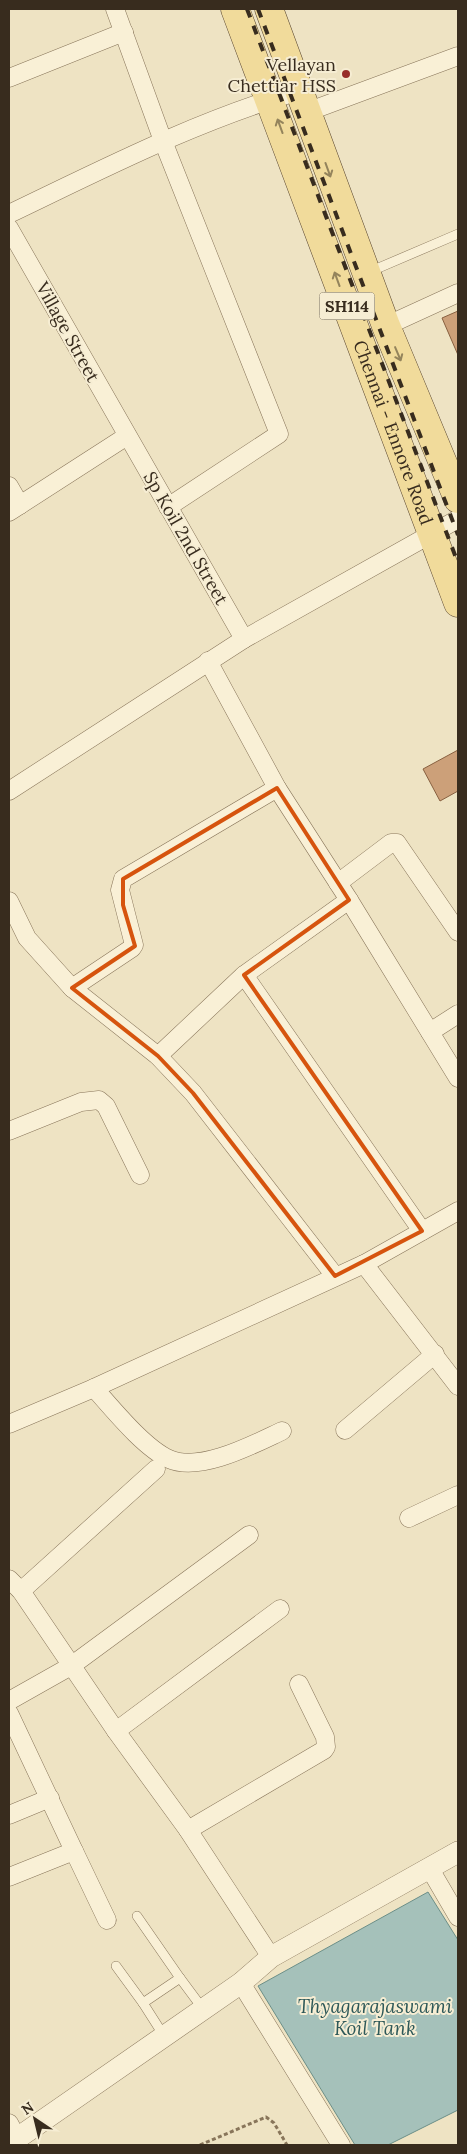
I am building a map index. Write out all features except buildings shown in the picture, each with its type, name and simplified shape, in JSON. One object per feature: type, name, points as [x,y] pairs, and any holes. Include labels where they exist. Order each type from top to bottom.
[{"type":"main road","name":"Chennai - Ennore Road","points":[[235,9],[458,603]]},
{"type":"main road","name":"Chennai - Ennore Road","points":[[269,9],[386,326],[457,492]]},
{"type":"street","points":[[115,9],[163,141],[279,434],[168,507]]},
{"type":"street","points":[[9,78],[124,32]]},
{"type":"street","points":[[9,214],[163,141],[270,99],[303,102],[458,56]]},
{"type":"street","name":"Village Street","points":[[9,228],[127,436]]},
{"type":"street","points":[[386,326],[458,293]]},
{"type":"street","points":[[9,486],[14,508],[127,436]]},
{"type":"street","name":"Sp Koil 2nd Street","points":[[127,436],[244,639]]},
{"type":"street","points":[[9,791],[244,639],[458,519]]},
{"type":"street","points":[[208,661],[277,788],[349,900],[458,1078]]},
{"type":"street","points":[[72,988],[134,945],[120,890],[123,879],[277,788]]},
{"type":"street","points":[[338,883],[391,843],[397,843],[458,932]]},
{"type":"street","points":[[158,1056],[244,975],[349,900]]},
{"type":"street","points":[[11,912],[27,938],[72,988],[158,1056],[193,1093],[335,1276]]},
{"type":"street","points":[[244,975],[422,1231]]},
{"type":"street","points":[[430,1032],[458,1014]]},
{"type":"street","points":[[9,1131],[81,1102],[98,1100],[106,1106],[140,1175]]},
{"type":"street","points":[[9,1424],[94,1388],[364,1264],[458,1212]]},
{"type":"street","points":[[364,1264],[458,1386]]},
{"type":"street","points":[[346,1430],[435,1354]]},
{"type":"street","points":[[94,1388],[133,1430],[170,1460],[198,1461],[217,1457],[246,1448],[282,1431]]},
{"type":"street","points":[[156,1468],[15,1585],[116,1731],[188,1830],[271,1957]]},
{"type":"street","points":[[409,1518],[458,1495]]},
{"type":"street","points":[[9,1700],[71,1666],[249,1535]]},
{"type":"street","points":[[116,1731],[280,1609]]},
{"type":"street","points":[[188,1830],[324,1750],[326,1747],[325,1737],[299,1684]]},
{"type":"street","points":[[9,1713],[107,1920]]},
{"type":"street","points":[[9,1815],[50,1798]]},
{"type":"street","points":[[9,1877],[74,1851]]},
{"type":"street","points":[[12,2135],[204,2010],[241,1984],[271,1957],[458,1852]]},
{"type":"street","points":[[430,1869],[458,1917]]},
{"type":"street","points":[[241,1984],[341,2145]]},
{"type":"lane","points":[[367,274],[458,234]]},
{"type":"lane","points":[[136,1916],[204,2010]]},
{"type":"lane","points":[[116,1966],[164,2036]]},
{"type":"lane","points":[[143,2003],[180,1978]]},
{"type":"path","points":[[200,2145],[266,2117],[274,2123],[287,2145]]},
{"type":"highlighted area","points":[[277,788],[349,900],[244,975],[422,1231],[335,1276],[193,1093],[158,1056],[72,988],[135,946],[123,905],[123,879]]},
{"type":"water","name":"Thyagarajaswami Koil Tank","points":[[428,1892],[458,1940],[458,2110],[388,2145],[355,2145],[258,1986]]},
{"type":"railway","points":[[247,9],[458,563]]},
{"type":"railway","points":[[258,9],[458,535]]},
{"type":"place","name":"Vellayan Chettiar HSS","points":[[346,74]]}]
